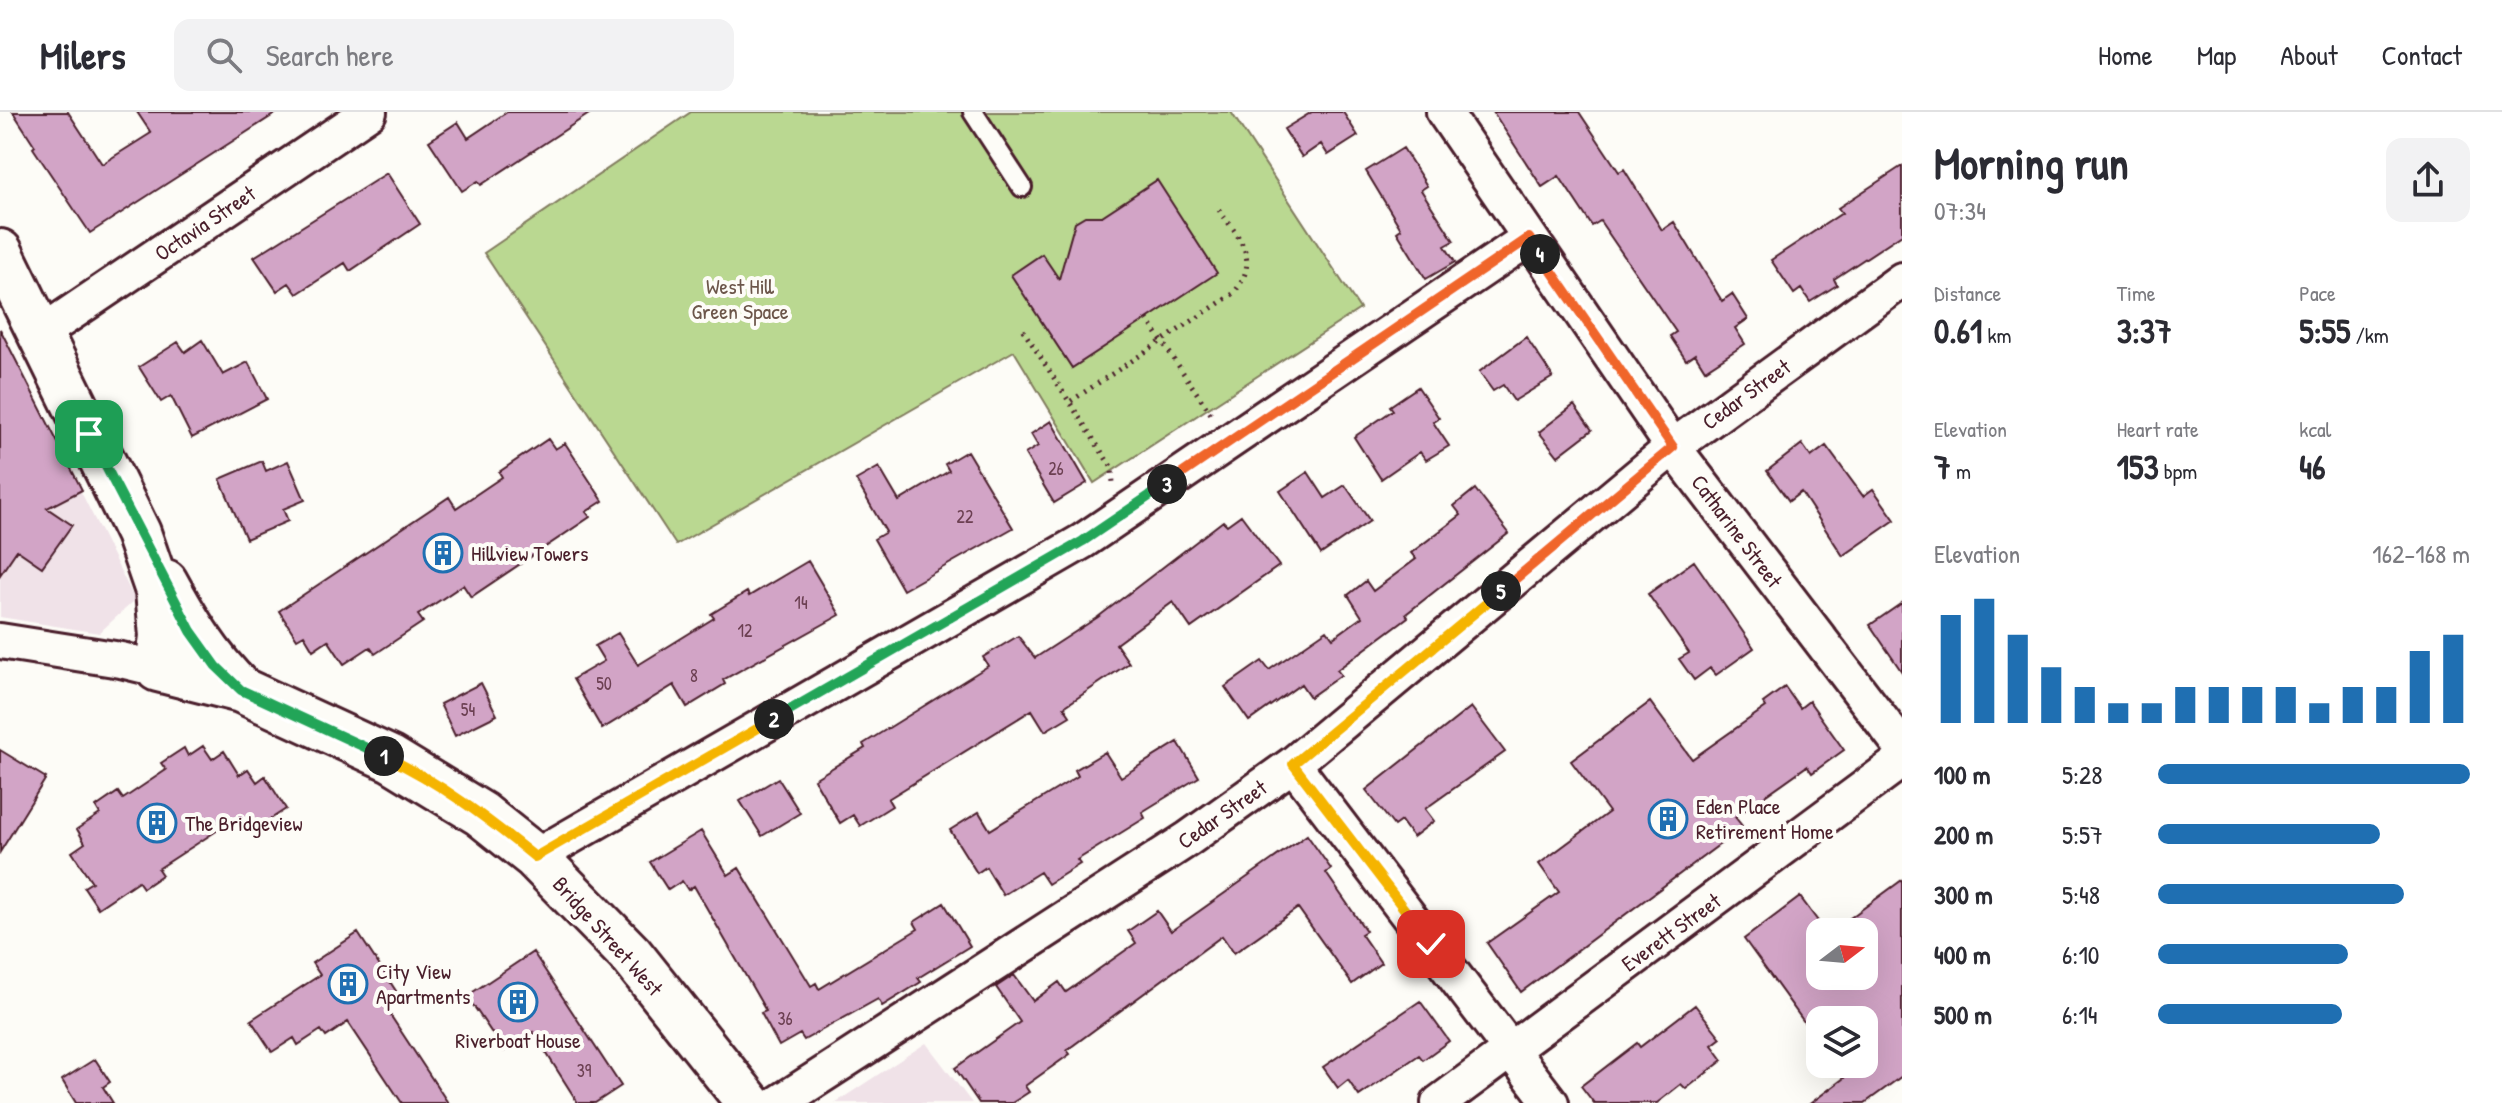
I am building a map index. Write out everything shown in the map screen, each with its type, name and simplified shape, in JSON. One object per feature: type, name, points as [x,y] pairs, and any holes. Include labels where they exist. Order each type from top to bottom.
[{"type":"street","name":"Octavia Street","points":[[40,334],[369,112]]},
{"type":"street","name":"Catharine Street","points":[[1444,112],[1673,447],[1902,747]]},
{"type":"street","points":[[535,857],[1083,541],[1529,238]]},
{"type":"street","points":[[0,252],[138,533],[191,631],[216,666],[241,690]]},
{"type":"street","name":"Cedar Street","points":[[779,1103],[1188,839],[1293,764],[1673,447],[1902,280]]},
{"type":"street","points":[[0,641],[121,660],[158,669],[162,636],[158,591],[138,533]]},
{"type":"street","name":"Bridge Street West","points":[[158,669],[241,690],[391,759],[481,814],[535,857],[631,955],[749,1103]]},
{"type":"street","name":"Everett Street","points":[[1439,1103],[1902,760]]},
{"type":"street","points":[[1293,764],[1551,1103]]},
{"type":"lane","points":[[973,112],[1022,187]]},
{"type":"path","points":[[1071,401],[1233,294],[1242,282],[1247,267],[1246,251],[1219,210]]},
{"type":"path","points":[[1147,319],[1217,424]]},
{"type":"path","points":[[1023,330],[1112,468],[1112,488]]},
{"type":"shaded area","points":[[0,330],[135,600],[99,633],[0,617]]},
{"type":"shaded area","points":[[926,1043],[972,1103],[835,1103]]},
{"type":"green space","name":"West Hill Green Space","points":[[691,112],[1231,112],[1360,309],[1094,483],[1014,351],[676,545],[484,253]]},
{"type":"building","points":[[13,112],[68,112],[102,164],[151,133],[137,112],[278,112],[90,233],[33,148],[35,146]]},
{"type":"building","points":[[507,112],[592,112],[481,185],[478,181],[462,191],[429,141],[458,122],[468,138]]},
{"type":"building","points":[[1312,112],[1343,112],[1358,136],[1328,155],[1321,144],[1302,157],[1284,129]]},
{"type":"building","points":[[1493,112],[1579,112],[1619,172],[1624,169],[1662,230],[1674,222],[1722,301],[1732,294],[1748,319],[1735,328],[1745,344],[1705,370],[1695,354],[1686,360],[1670,336],[1676,332],[1600,221],[1592,226],[1559,176],[1542,187]]},
{"type":"building","points":[[1403,148],[1427,186],[1421,190],[1454,241],[1445,246],[1455,262],[1426,279],[1397,232],[1401,229],[1366,171]]},
{"type":"building","points":[[1902,166],[1902,234],[1834,279],[1837,285],[1810,302],[1801,289],[1794,294],[1771,260],[1842,213],[1838,208]]},
{"type":"building","points":[[387,173],[420,224],[350,271],[345,263],[297,294],[289,283],[277,291],[254,257]]},
{"type":"building","points":[[1157,180],[1217,273],[1072,368],[1011,275],[1042,254],[1059,279],[1075,222],[1085,216],[1102,216]]},
{"type":"building","points":[[0,329],[82,490],[47,508],[72,525],[42,567],[17,550],[0,575]]},
{"type":"building","points":[[1526,337],[1553,377],[1514,401],[1503,385],[1493,391],[1479,372]]},
{"type":"building","points":[[202,340],[223,375],[248,362],[267,399],[192,438],[171,396],[161,402],[139,367],[178,342],[185,352]]},
{"type":"building","points":[[1418,387],[1439,418],[1433,422],[1449,446],[1426,460],[1420,452],[1381,479],[1354,437],[1393,410],[1390,406]]},
{"type":"building","points":[[1574,405],[1592,430],[1558,456],[1539,432]]},
{"type":"building","points":[[1051,421],[1087,483],[1054,503],[1025,454],[1038,446],[1031,434]]},
{"type":"building","name":"Hillview Towers","points":[[548,439],[555,449],[565,443],[603,501],[586,512],[590,517],[471,597],[463,585],[418,615],[423,622],[375,654],[370,647],[344,664],[328,640],[313,650],[304,635],[297,639],[279,611],[449,497],[456,508],[502,477],[499,472]]},
{"type":"building","points":[[1802,444],[1811,457],[1826,446],[1863,496],[1873,489],[1895,520],[1843,556],[1801,492],[1789,501],[1767,471]]},
{"type":"building","points":[[967,451],[1013,528],[903,590],[874,539],[886,532],[856,480],[879,467],[899,501],[949,471],[945,464]]},
{"type":"building","points":[[262,461],[266,471],[288,461],[305,500],[283,509],[288,521],[246,539],[220,479]]},
{"type":"building","points":[[1308,472],[1325,498],[1345,485],[1370,521],[1321,554],[1280,491]]},
{"type":"building","points":[[1475,489],[1509,533],[1406,614],[1408,617],[1337,670],[1341,675],[1310,697],[1301,684],[1249,721],[1225,687],[1262,661],[1269,670],[1327,630],[1333,638],[1362,617],[1348,595],[1366,581],[1373,591],[1416,559],[1411,553],[1461,515],[1454,506]]},
{"type":"building","points":[[1241,515],[1279,566],[1191,628],[1173,602],[1116,644],[1129,663],[1064,707],[1070,716],[1045,731],[1032,710],[888,799],[892,806],[860,826],[853,815],[840,823],[814,779],[865,748],[863,744],[988,666],[983,657],[1018,636],[1035,658],[1098,617],[1223,521],[1227,525]]},
{"type":"building","points":[[808,561],[840,615],[723,680],[725,684],[687,707],[674,685],[602,729],[573,679],[604,661],[595,646],[618,633],[638,665],[714,618],[711,614],[747,592],[749,596]]},
{"type":"building","points":[[1694,561],[1754,648],[1716,675],[1710,668],[1694,680],[1679,659],[1689,653],[1648,594]]},
{"type":"building","points":[[1902,603],[1902,672],[1870,625]]},
{"type":"building","points":[[481,683],[497,715],[455,736],[440,704]]},
{"type":"building","name":"Eden Place Retirement Home","points":[[1785,687],[1800,708],[1809,701],[1844,750],[1812,773],[1807,766],[1735,817],[1743,827],[1521,992],[1487,943],[1559,892],[1539,864],[1609,812],[1571,761],[1650,702],[1692,759],[1766,707],[1763,703]]},
{"type":"building","points":[[1471,707],[1505,752],[1425,809],[1434,821],[1413,837],[1401,821],[1394,826],[1366,790]]},
{"type":"building","points":[[1178,742],[1199,777],[1142,812],[1145,818],[1077,860],[1080,864],[1048,884],[1040,872],[1003,895],[986,867],[977,873],[950,830],[979,812],[990,830],[1078,776],[1075,770],[1105,752],[1121,777]]},
{"type":"building","name":"The Bridgeview","points":[[203,746],[212,759],[224,751],[239,775],[248,769],[257,782],[265,776],[286,809],[249,833],[238,817],[158,869],[162,875],[143,888],[138,881],[98,908],[84,887],[92,882],[72,852],[85,843],[77,829],[100,814],[96,807],[118,792],[123,799],[166,770],[161,763],[184,748],[188,756]]},
{"type":"building","points":[[0,750],[46,778],[0,852]]},
{"type":"building","points":[[778,778],[800,813],[762,836],[740,801]]},
{"type":"building","points":[[701,831],[728,875],[739,868],[811,986],[816,983],[819,989],[918,929],[914,922],[944,903],[970,946],[918,978],[921,982],[882,1006],[878,999],[804,1040],[800,1034],[779,1046],[761,1013],[766,1011],[694,886],[688,890],[682,881],[668,890],[650,862]]},
{"type":"building","points":[[1307,835],[1331,869],[1326,873],[1366,931],[1361,934],[1381,963],[1352,984],[1298,908],[1234,953],[1222,936],[1067,1050],[1070,1054],[1025,1086],[1029,1092],[1012,1103],[979,1103],[955,1068],[1020,1022],[996,987],[1014,975],[1033,1001],[1059,982],[1066,992],[1136,943],[1128,931],[1157,911],[1171,931]]},
{"type":"building","points":[[1902,880],[1902,1076],[1865,1103],[1811,1103],[1844,1078],[1878,1078],[1878,1006],[1806,1006],[1806,1025],[1744,939],[1800,897],[1816,918],[1806,918],[1806,990],[1878,990],[1878,918],[1850,918]]},
{"type":"building","name":"City View Apartments","points":[[358,933],[398,994],[383,1004],[448,1103],[402,1103],[348,1022],[326,1037],[321,1030],[298,1045],[294,1038],[272,1052],[251,1020],[320,975],[312,963]]},
{"type":"building","points":[[533,952],[621,1086],[595,1103],[578,1103],[533,1032],[504,1051],[467,996]]},
{"type":"building","points":[[1420,1001],[1449,1041],[1423,1060],[1419,1055],[1359,1096],[1348,1080],[1338,1088],[1323,1067]]},
{"type":"building","points":[[1695,1005],[1721,1038],[1712,1045],[1723,1060],[1686,1089],[1681,1084],[1657,1103],[1594,1103],[1581,1086],[1637,1043],[1640,1047]]},
{"type":"building","points":[[95,1059],[110,1082],[103,1087],[113,1103],[76,1103],[62,1080]]},
{"type":"place","name":"Hillview Towers","points":[[443,553]]},
{"type":"place","name":"Eden Place Retirement Home","points":[[1668,819]]},
{"type":"place","name":"The Bridgeview","points":[[157,823]]},
{"type":"place","name":"City View Apartments","points":[[348,984]]},
{"type":"place","name":"Riverboat House","points":[[518,1002]]},
{"type":"route","points":[[89,434],[191,631],[216,666],[241,690],[391,759],[481,814],[535,857],[1083,541],[1529,238],[1673,447],[1293,764],[1431,944]]}]
